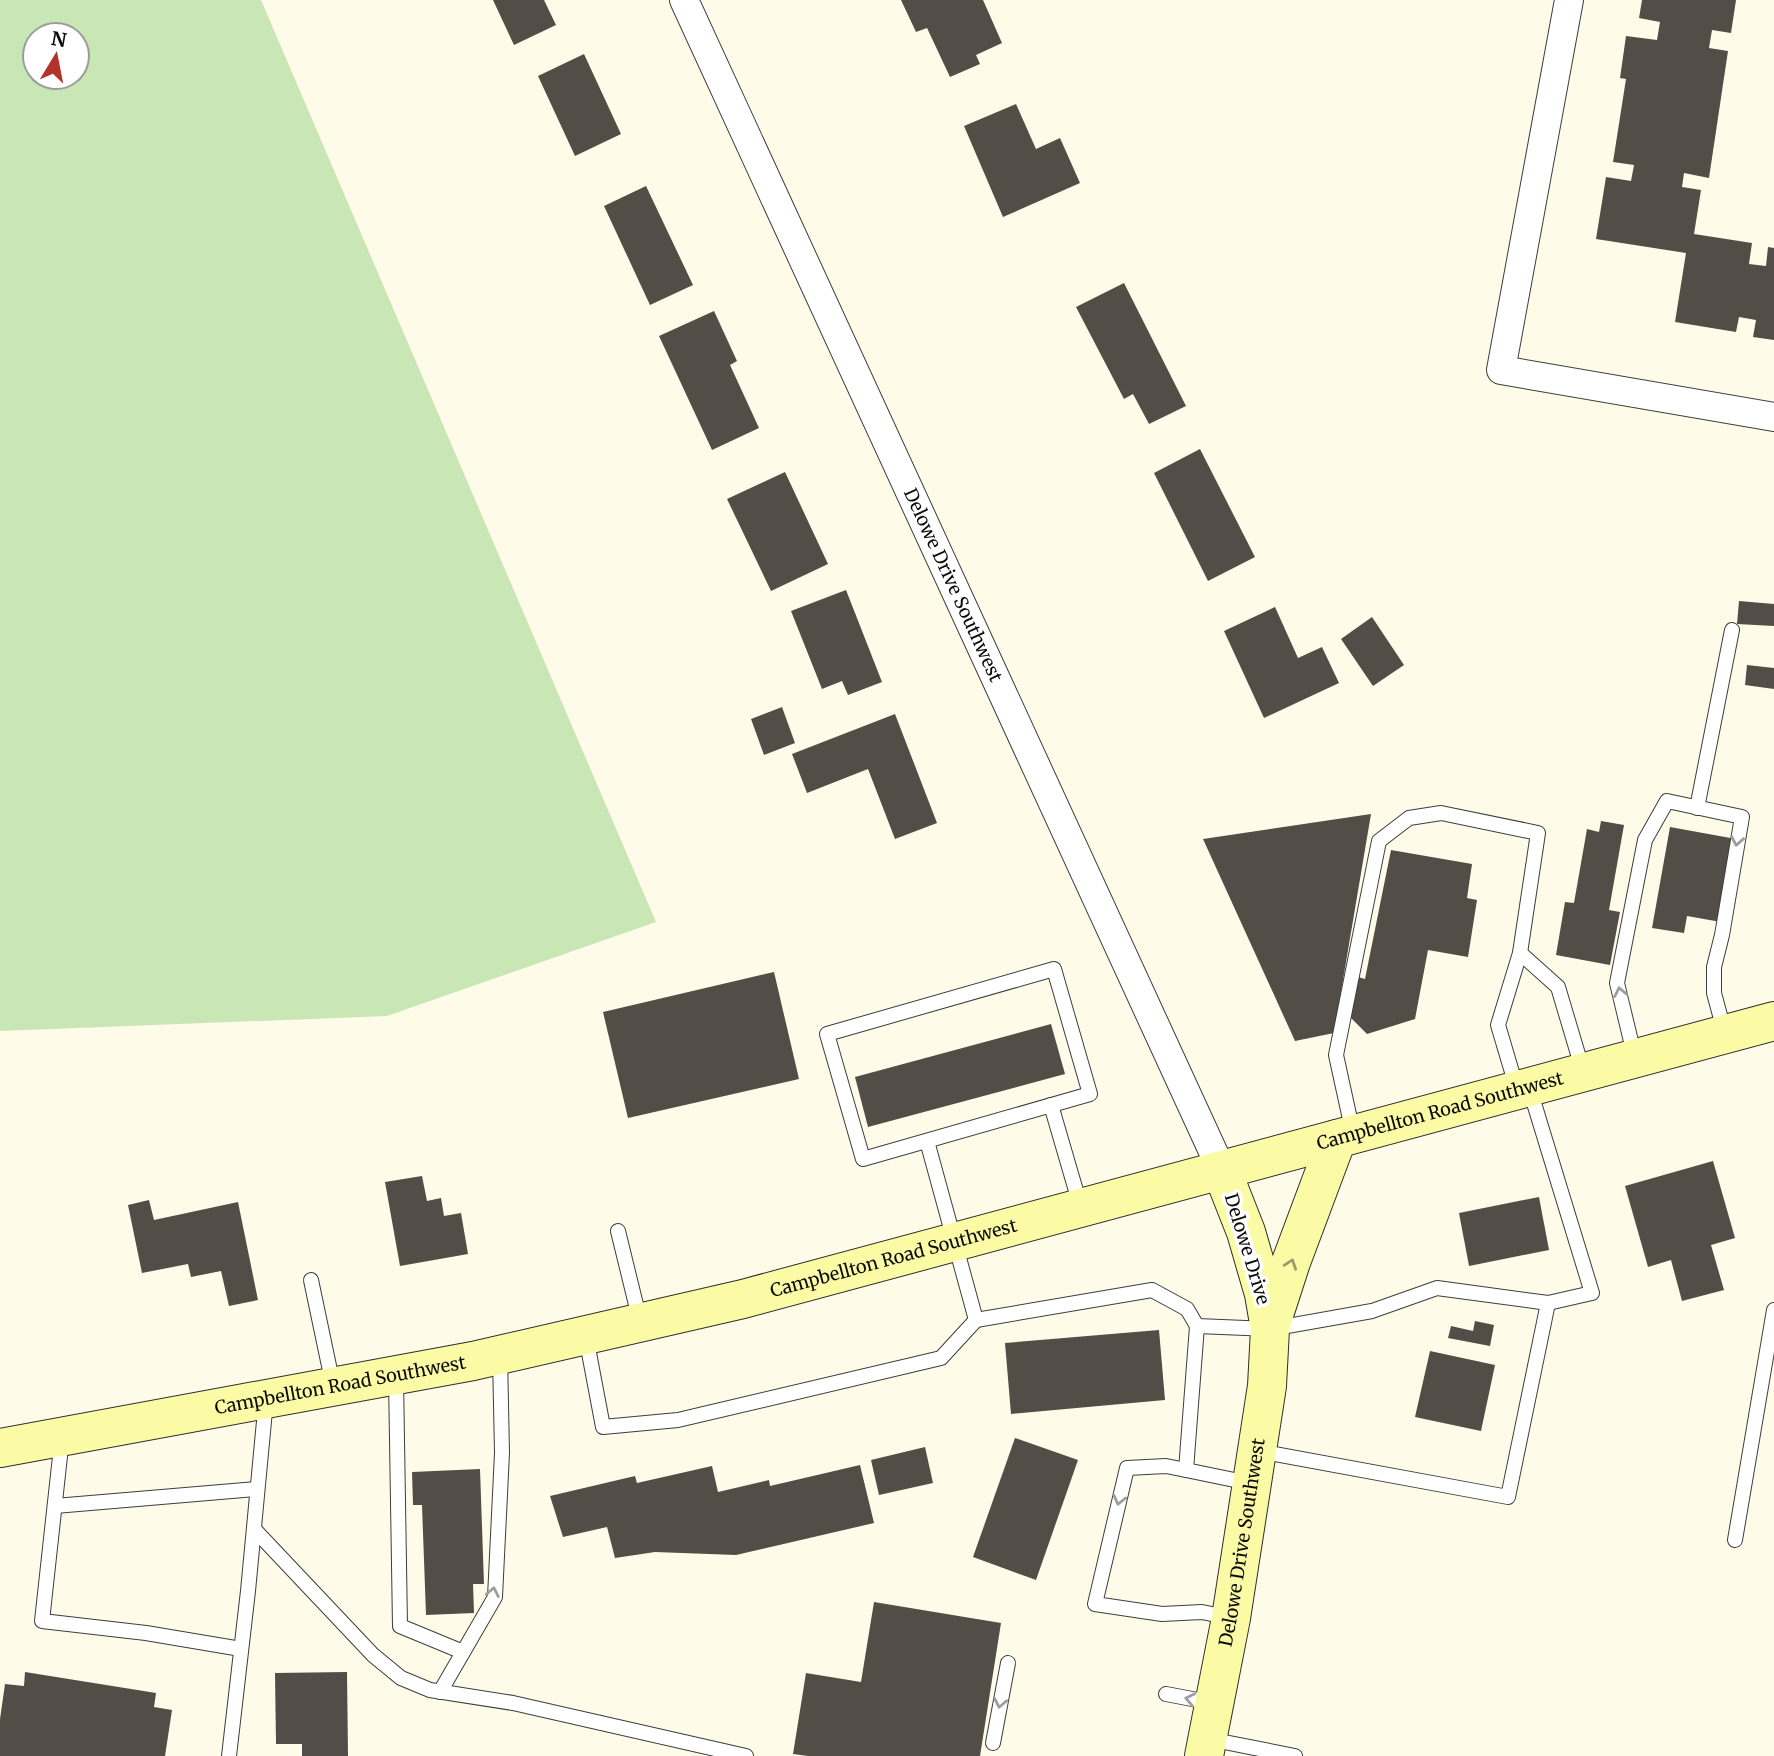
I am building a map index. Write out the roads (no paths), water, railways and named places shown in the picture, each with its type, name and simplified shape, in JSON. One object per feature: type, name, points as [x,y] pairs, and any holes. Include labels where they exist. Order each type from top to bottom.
[{"type":"main road","name":"Campbellton Road Southwest","points":[[0,1448],[500,1355],[743,1299],[1774,1022]]},
{"type":"main road","points":[[1270,1329],[1292,1262],[1345,1137]]},
{"type":"main road","name":"Delowe Drive","points":[[1222,1171],[1246,1232],[1264,1294],[1270,1329]]},
{"type":"main road","name":"Delowe Drive Southwest","points":[[1209,1733],[1231,1618],[1267,1386],[1270,1329]]},
{"type":"street","name":"Delowe Drive Southwest","points":[[684,0],[1222,1171]]},
{"type":"street","points":[[1569,0],[1501,370],[1774,417]]},
{"type":"lane","points":[[1697,808],[1732,630]]},
{"type":"lane","points":[[1635,1059],[1617,983],[1645,840],[1667,802],[1742,817],[1714,967],[1714,993],[1725,1034]]},
{"type":"lane","points":[[1197,1326],[1270,1329],[1372,1311],[1437,1288],[1548,1303],[1592,1293],[1523,1089],[1498,1025],[1520,953],[1538,833],[1441,813],[1409,818],[1379,841],[1336,1055],[1345,1137]]},
{"type":"lane","points":[[1520,953],[1558,987],[1584,1073]]},
{"type":"lane","points":[[1054,970],[1090,1094],[927,1141],[863,1159],[827,1034],[1054,970]]},
{"type":"lane","points":[[1051,1105],[1081,1209]]},
{"type":"lane","points":[[927,1141],[976,1320]]},
{"type":"lane","points":[[618,1231],[640,1323]]},
{"type":"lane","points":[[311,1280],[333,1387]]},
{"type":"lane","points":[[586,1335],[603,1427],[678,1420],[942,1358],[976,1320],[1152,1290],[1187,1309],[1197,1326],[1186,1470]]},
{"type":"lane","points":[[1231,1618],[1202,1612],[1162,1614],[1095,1604],[1127,1468],[1166,1466],[1186,1470],[1254,1467],[1508,1497],[1548,1303]]},
{"type":"lane","points":[[1735,1540],[1774,1310]]},
{"type":"lane","points":[[440,1692],[495,1597],[502,1453],[500,1355]]},
{"type":"lane","points":[[396,1375],[400,1626],[463,1652]]},
{"type":"lane","points":[[229,1756],[266,1399]]},
{"type":"lane","points":[[62,1437],[42,1620],[146,1633],[241,1649]]},
{"type":"lane","points":[[55,1506],[257,1489]]},
{"type":"lane","points":[[254,1529],[373,1656],[401,1678],[430,1690],[513,1703],[746,1756]]},
{"type":"lane","points":[[993,1742],[1008,1663]]},
{"type":"lane","points":[[1166,1694],[1209,1733],[1295,1756]]}]
